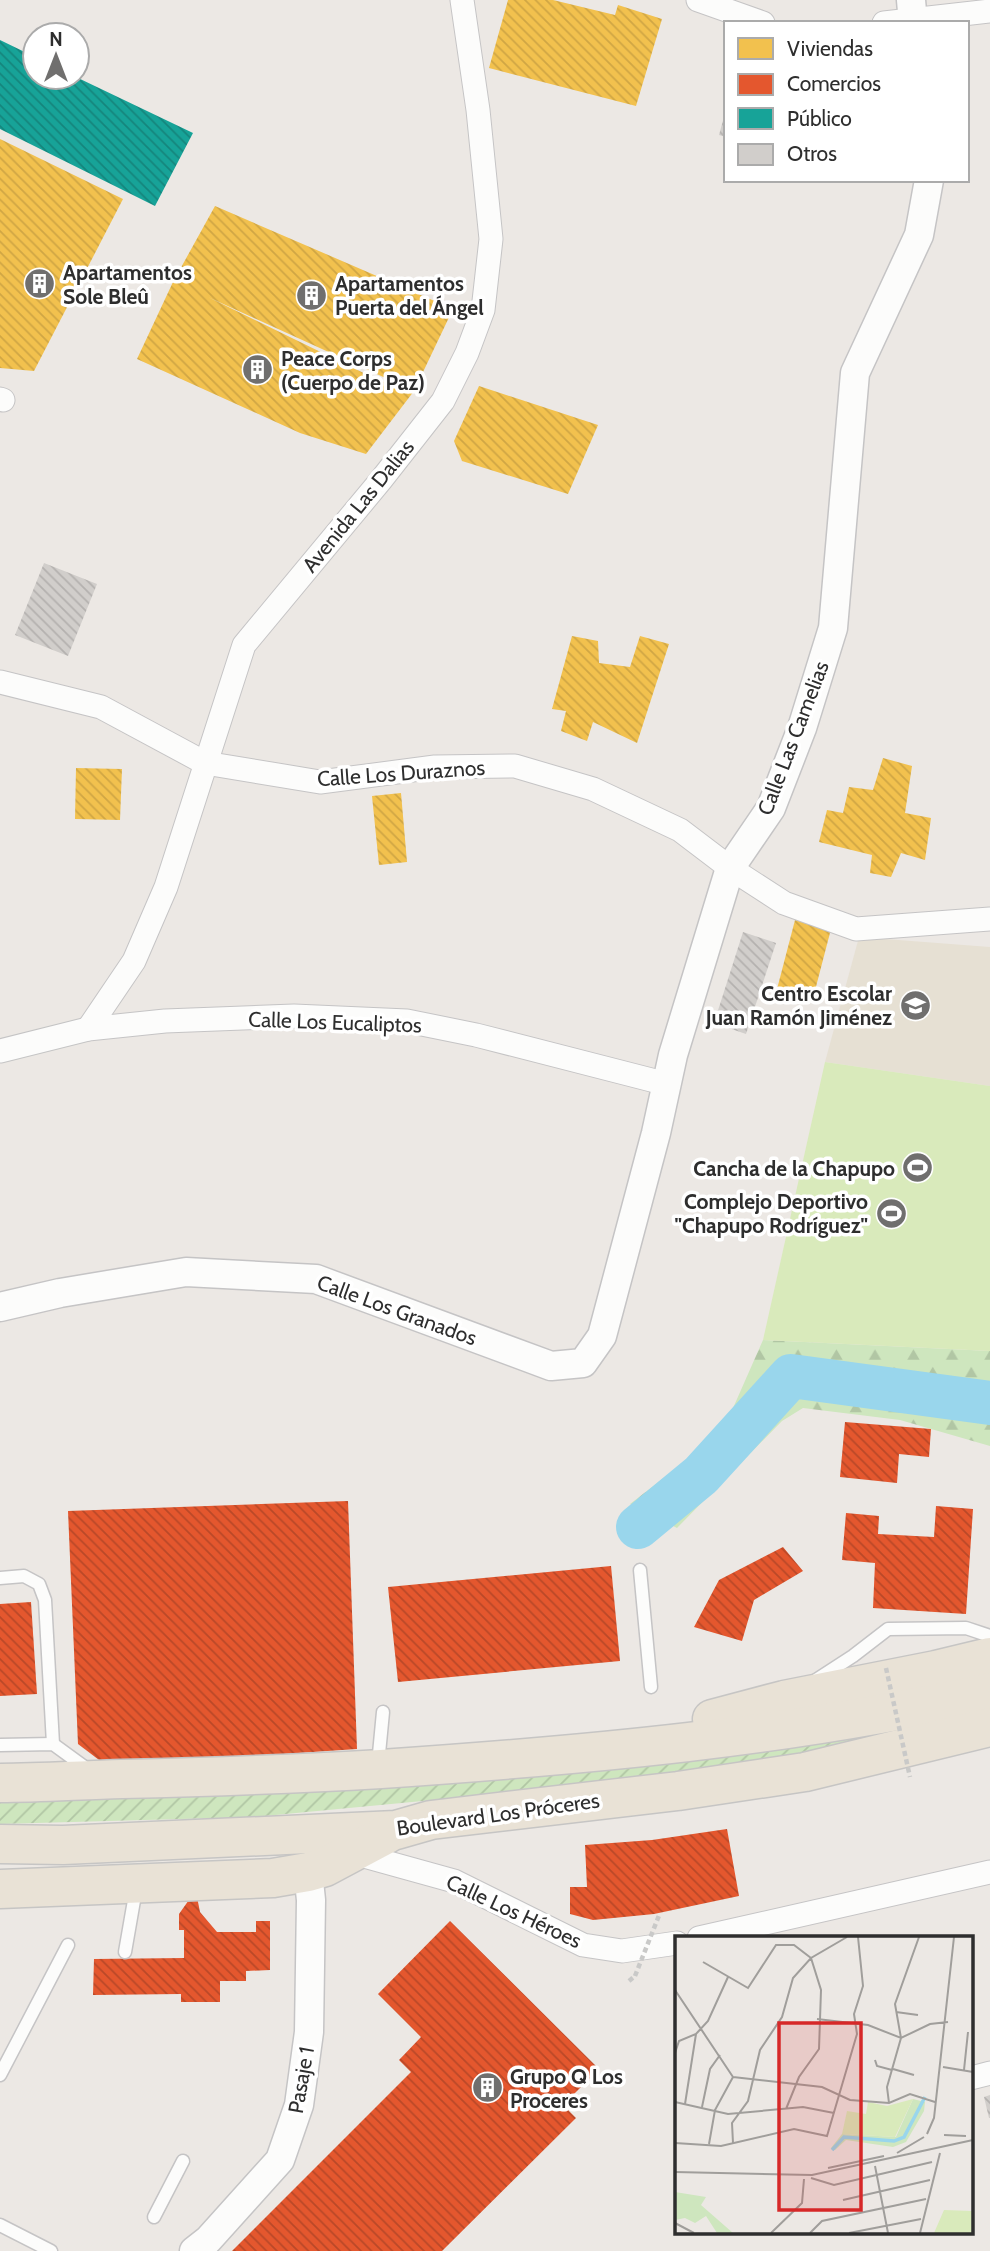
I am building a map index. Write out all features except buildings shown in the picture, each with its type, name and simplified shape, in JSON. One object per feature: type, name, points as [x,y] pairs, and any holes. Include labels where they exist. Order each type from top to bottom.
[{"type":"highway","points":[[489,1762],[730,1715],[784,1700],[990,1657]]},
{"type":"highway","points":[[0,1783],[324,1774],[489,1762],[774,1732],[863,1718],[990,1692]]},
{"type":"highway","name":"Boulevard Los Próceres","points":[[0,1844],[63,1845],[396,1830],[431,1820],[678,1791],[805,1772],[990,1727]]},
{"type":"highway","points":[[805,1772],[897,1766],[990,1751]]},
{"type":"highway","points":[[0,1889],[273,1878],[308,1872],[353,1853],[396,1830]]},
{"type":"street","name":"Avenida Las Dalias","points":[[88,1029],[134,961],[166,887],[244,645],[443,401],[467,353],[483,310],[491,239],[478,110],[462,0]]},
{"type":"street","points":[[698,0],[758,21]]},
{"type":"street","points":[[891,21],[913,15],[990,11]]},
{"type":"street","name":"Calle Las Camelias","points":[[583,1363],[602,1336],[656,1133],[673,1055],[730,869],[771,808],[802,728],[833,628],[855,373],[919,235],[929,182]]},
{"type":"street","name":"Calle Los Duraznos","points":[[0,682],[101,707],[205,763],[320,782],[435,767],[515,766],[593,789],[680,830],[730,869],[784,903],[856,929],[990,919]]},
{"type":"street","points":[[117,988],[139,1023]]},
{"type":"street","name":"Calle Los Eucaliptos","points":[[0,1051],[88,1029],[139,1023],[294,1016],[407,1021],[476,1035],[667,1084]]},
{"type":"street","name":"Calle Los Granados","points":[[0,1307],[60,1293],[186,1272],[316,1279],[551,1366],[583,1363]]},
{"type":"street","name":"Calle Los Héroes","points":[[353,1853],[454,1881],[583,1945],[622,1951],[675,1943]]},
{"type":"street","name":"Pasaje 1","points":[[194,2251],[208,2240],[280,2160],[299,2105],[305,2076],[310,2020],[311,1900],[308,1872]]},
{"type":"street","points":[[708,1936],[990,1872]]},
{"type":"street","points":[[972,2078],[990,2073]]},
{"type":"lane","points":[[640,1570],[650,1687]]},
{"type":"lane","points":[[0,1578],[24,1576],[39,1584],[46,1600],[53,1744]]},
{"type":"lane","points":[[784,1700],[853,1656],[888,1629],[966,1628],[990,1636]]},
{"type":"lane","points":[[378,1769],[383,1712]]},
{"type":"lane","points":[[0,1745],[53,1744],[101,1780]]},
{"type":"lane","points":[[125,1952],[137,1885]]},
{"type":"lane","points":[[0,2075],[68,1945]]},
{"type":"lane","points":[[154,2217],[183,2161]]},
{"type":"lane","points":[[0,2225],[51,2251]]},
{"type":"path","points":[[886,1668],[910,1777]]},
{"type":"path","points":[[629,1981],[635,1976],[660,1913]]},
{"type":"shaded area","name":"Centro Escolar Juan Ramón Jiménez","points":[[859,937],[990,947],[990,1086],[825,1062]]},
{"type":"green space","name":"Complejo Deportivo \"Chapupo Rodríguez\"","points":[[825,1062],[990,1086],[990,1351],[763,1340]]},
{"type":"green space","points":[[763,1340],[990,1351],[990,1446],[900,1420],[803,1408],[782,1421],[677,1528],[630,1504],[722,1433]]},
{"type":"green space","points":[[913,1723],[860,1745],[640,1778],[507,1793],[253,1817],[0,1824],[0,1799]]},
{"type":"waterway","points":[[638,1527],[701,1475],[791,1376],[990,1403]]},
{"type":"place","name":"Apartamentos Sole Bleû","points":[[40,284]]},
{"type":"place","name":"Apartamentos Puerta del Ángel","points":[[312,295]]},
{"type":"place","name":"Peace Corps (Cuerpo de Paz)","points":[[258,370]]},
{"type":"place","name":"Centro Escolar Juan Ramón Jiménez","points":[[915,1005]]},
{"type":"place","name":"Cancha de la Chapupo","points":[[918,1168]]},
{"type":"place","name":"Complejo Deportivo \"Chapupo Rodríguez\"","points":[[891,1213]]},
{"type":"place","name":"Grupo Q Los Proceres","points":[[487,2088]]}]
